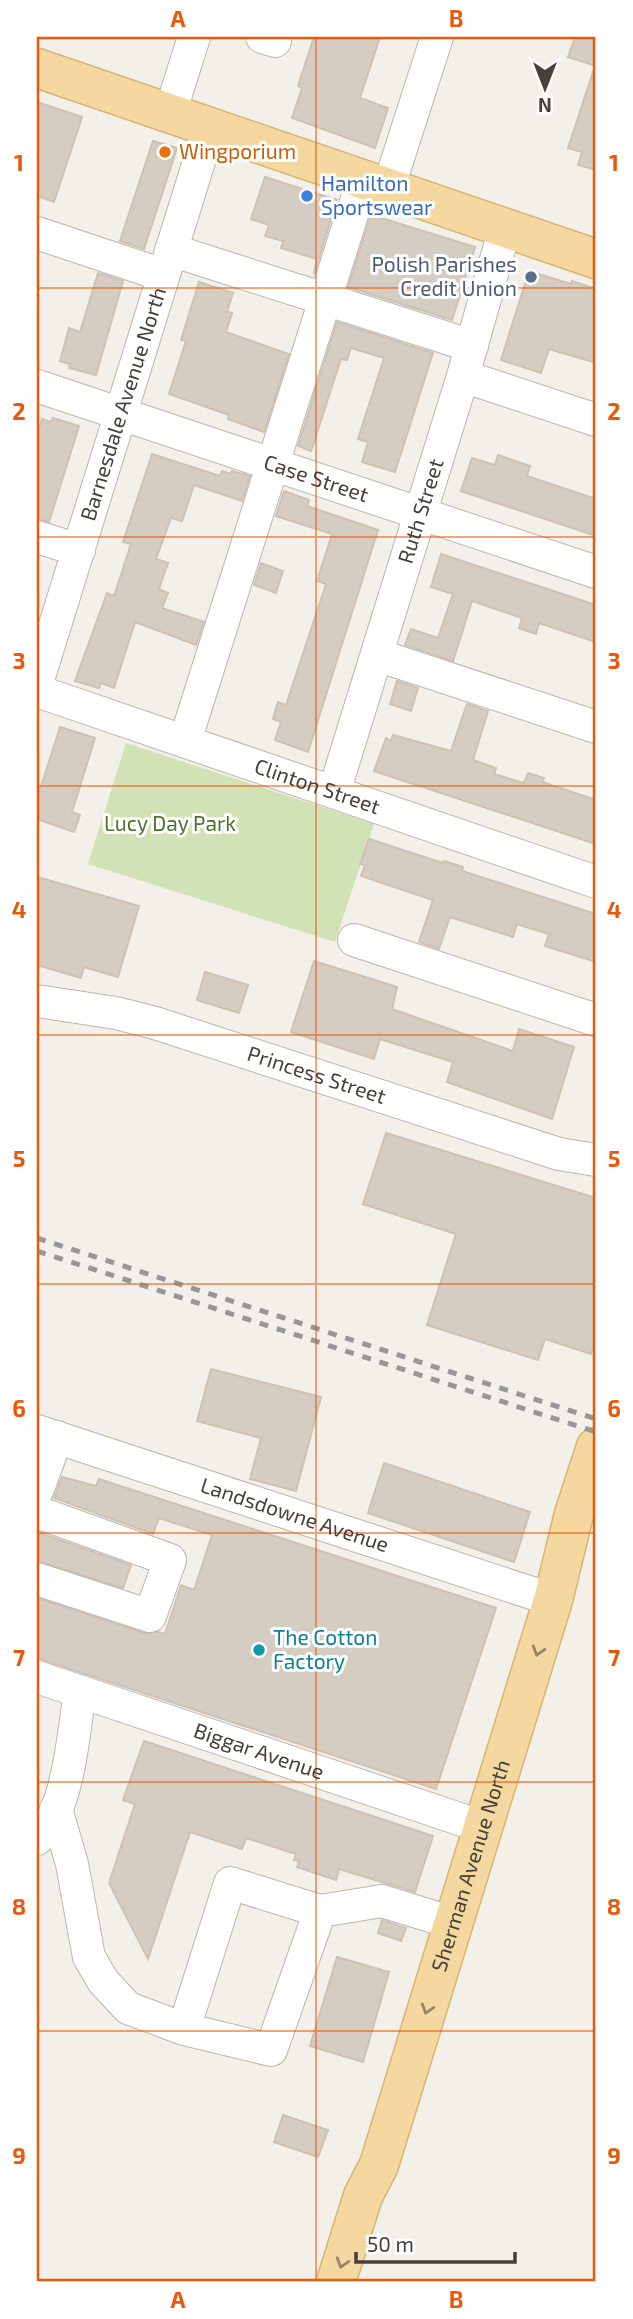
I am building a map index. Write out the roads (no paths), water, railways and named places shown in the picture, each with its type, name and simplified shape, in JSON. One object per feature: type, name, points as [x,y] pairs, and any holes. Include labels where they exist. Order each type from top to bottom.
[{"type":"main road","points":[[37,68],[596,259]]},
{"type":"main road","name":"Sherman Avenue North","points":[[336,2282],[363,2196],[379,2165],[553,1600],[574,1514],[596,1447]]},
{"type":"street","points":[[170,113],[194,37]]},
{"type":"street","points":[[185,741],[324,299],[436,37]]},
{"type":"street","name":"Barnesdale Avenue North","points":[[37,683],[210,127]]},
{"type":"street","name":"Ruth Street","points":[[334,792],[468,361],[505,229]]},
{"type":"street","points":[[37,233],[324,299],[596,420]]},
{"type":"street","name":"Case Street","points":[[37,387],[596,572]]},
{"type":"street","points":[[37,537],[79,550]]},
{"type":"street","points":[[377,655],[596,727]]},
{"type":"street","name":"Clinton Street","points":[[37,691],[596,882]]},
{"type":"street","points":[[354,940],[596,1020]]},
{"type":"street","name":"Princess Street","points":[[37,1001],[116,1013],[155,1023],[559,1154],[596,1160]]},
{"type":"street","points":[[37,1491],[47,1434]]},
{"type":"street","name":"Landsdowne Avenue","points":[[47,1434],[553,1600]]},
{"type":"street","points":[[37,1513],[170,1560],[150,1616],[37,1579]]},
{"type":"street","name":"Biggar Avenue","points":[[37,1677],[483,1827]]},
{"type":"street","points":[[37,1839],[48,1831],[66,1780],[80,1691]]},
{"type":"street","points":[[56,1809],[72,1864],[89,1957],[103,1982],[128,2008],[184,2029],[271,2050],[320,1910]]},
{"type":"street","points":[[184,2029],[230,1883],[320,1910],[382,1901],[453,1923]]},
{"type":"railway","points":[[37,1238],[596,1419]]},
{"type":"railway","points":[[37,1251],[596,1432]]},
{"type":"place","name":"Wingporium","points":[[165,152]]},
{"type":"place","name":"Hamilton Sportswear","points":[[307,196]]},
{"type":"place","name":"Polish Parishes Credit Union","points":[[531,277]]},
{"type":"place","name":"The Cotton Factory","points":[[259,1650]]},
{"type":"park label","name":"Lucy Day Park","points":[[170,824]]}]
